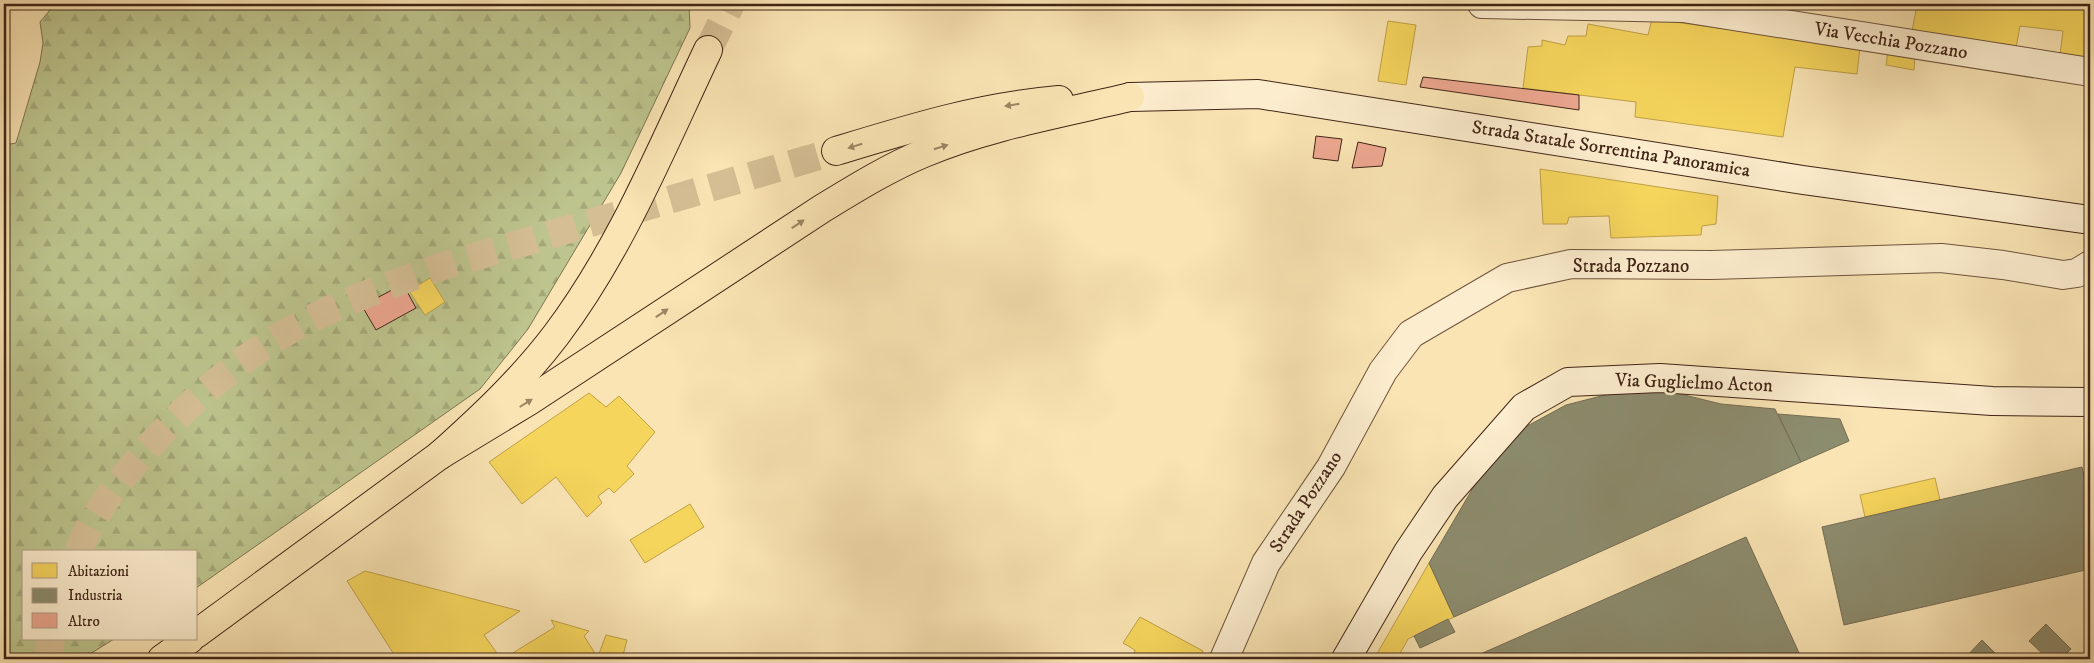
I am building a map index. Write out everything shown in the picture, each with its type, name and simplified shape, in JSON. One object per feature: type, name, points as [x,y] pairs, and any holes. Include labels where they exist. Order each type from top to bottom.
[{"type":"main road","points":[[440,455],[486,413],[525,373],[556,335],[587,291],[618,238],[708,50]]},
{"type":"main road","points":[[198,633],[440,455],[529,401],[798,224],[870,179],[924,153],[990,131],[1130,97]]},
{"type":"main road","points":[[836,152],[967,113],[1016,104],[1130,97]]},
{"type":"main road","points":[[162,659],[189,640]]},
{"type":"street","name":"Via Vecchia Pozzano","points":[[1482,4],[1683,8],[2090,72]]},
{"type":"street","name":"Strada Statale Sorrentina Panoramica","points":[[1130,97],[1258,94],[1803,180],[2090,220]]},
{"type":"street","name":"Strada Pozzano","points":[[1224,659],[1266,563],[1331,467],[1383,371],[1411,334],[1507,278],[1571,264],[1711,265],[1940,258],[2003,265],[2063,275],[2077,273],[2090,265]]},
{"type":"street","name":"Via Guglielmo Acton","points":[[1346,659],[1408,552],[1445,497],[1524,407],[1568,382],[1660,378],[1992,401],[2090,402]]},
{"type":"green space","points":[[55,4],[689,4],[690,28],[621,173],[528,329],[480,389],[198,587],[198,550],[22,550],[22,640],[112,640],[82,659],[4,659],[4,145],[16,143],[40,62],[43,43],[40,22]]},
{"type":"building: Abitazioni","points":[[1899,4],[2090,4],[2090,59],[2060,55],[2063,31],[2020,26],[2016,48],[1912,31],[1917,5]]},
{"type":"building: Abitazioni","points":[[1652,19],[1860,47],[1857,74],[1795,67],[1783,137],[1635,117],[1636,102],[1523,88],[1528,47],[1542,46],[1542,40],[1565,45],[1568,36],[1586,36],[1588,24],[1648,35]]},
{"type":"building: Abitazioni","points":[[1388,21],[1416,25],[1406,85],[1378,81]]},
{"type":"building: Abitazioni","points":[[1888,50],[1915,54],[1914,70],[1886,65]]},
{"type":"building: Abitazioni","points":[[1540,169],[1718,196],[1716,224],[1702,226],[1701,235],[1611,238],[1609,216],[1569,217],[1567,224],[1543,224]]},
{"type":"building: Abitazioni","points":[[430,278],[445,302],[425,315],[409,291]]},
{"type":"building: Abitazioni","points":[[589,393],[606,407],[619,396],[655,432],[627,466],[634,474],[614,493],[609,488],[598,496],[602,503],[587,517],[556,477],[522,504],[489,462]]},
{"type":"building: Abitazioni","points":[[1935,478],[1940,500],[1865,517],[1860,495]]},
{"type":"building: Abitazioni","points":[[690,504],[704,527],[645,563],[630,540]]},
{"type":"building: Abitazioni","points":[[1429,563],[1454,617],[1408,639],[1397,659],[1374,659]]},
{"type":"building: Abitazioni","points":[[365,571],[520,611],[484,635],[501,659],[397,659],[347,581]]},
{"type":"building: Abitazioni","points":[[1140,617],[1203,651],[1200,659],[1134,659],[1135,650],[1123,643]]},
{"type":"building: Abitazioni","points":[[551,620],[589,631],[584,636],[598,658],[503,659],[555,627]]},
{"type":"building: Abitazioni","points":[[606,635],[627,640],[622,659],[599,654]]},
{"type":"building: Industria","points":[[1664,390],[1721,404],[1775,409],[1801,462],[1454,617],[1429,563],[1490,459],[1518,431],[1566,405],[1613,393]]},
{"type":"building: Industria","points":[[1778,414],[1840,419],[1849,441],[1801,462]]},
{"type":"building: Industria","points":[[2082,467],[2090,502],[2090,569],[1844,625],[1822,527]]},
{"type":"building: Industria","points":[[1746,537],[1800,655],[1790,659],[1469,659]]},
{"type":"building: Industria","points":[[1448,619],[1455,632],[1420,648],[1414,636]]},
{"type":"building: Industria","points":[[2046,624],[2071,649],[2061,659],[2048,659],[2029,641]]},
{"type":"building: Industria","points":[[1982,640],[2001,659],[1964,659]]},
{"type":"building: Altro","points":[[1423,77],[1579,95],[1579,110],[1420,87]]},
{"type":"building: Altro","points":[[1316,136],[1342,139],[1338,161],[1313,158]]},
{"type":"building: Altro","points":[[1358,142],[1386,148],[1382,166],[1352,168]]},
{"type":"building: Altro","points":[[403,284],[416,308],[376,330],[362,306]]},
{"type":"tunnel","points":[[708,50],[731,4]]},
{"type":"tunnel","points":[[79,550],[95,516],[110,494],[163,432],[224,375],[279,336],[301,324],[346,302],[440,267],[836,151]]},
{"type":"tunnel","points":[[48,659],[51,640]]}]
